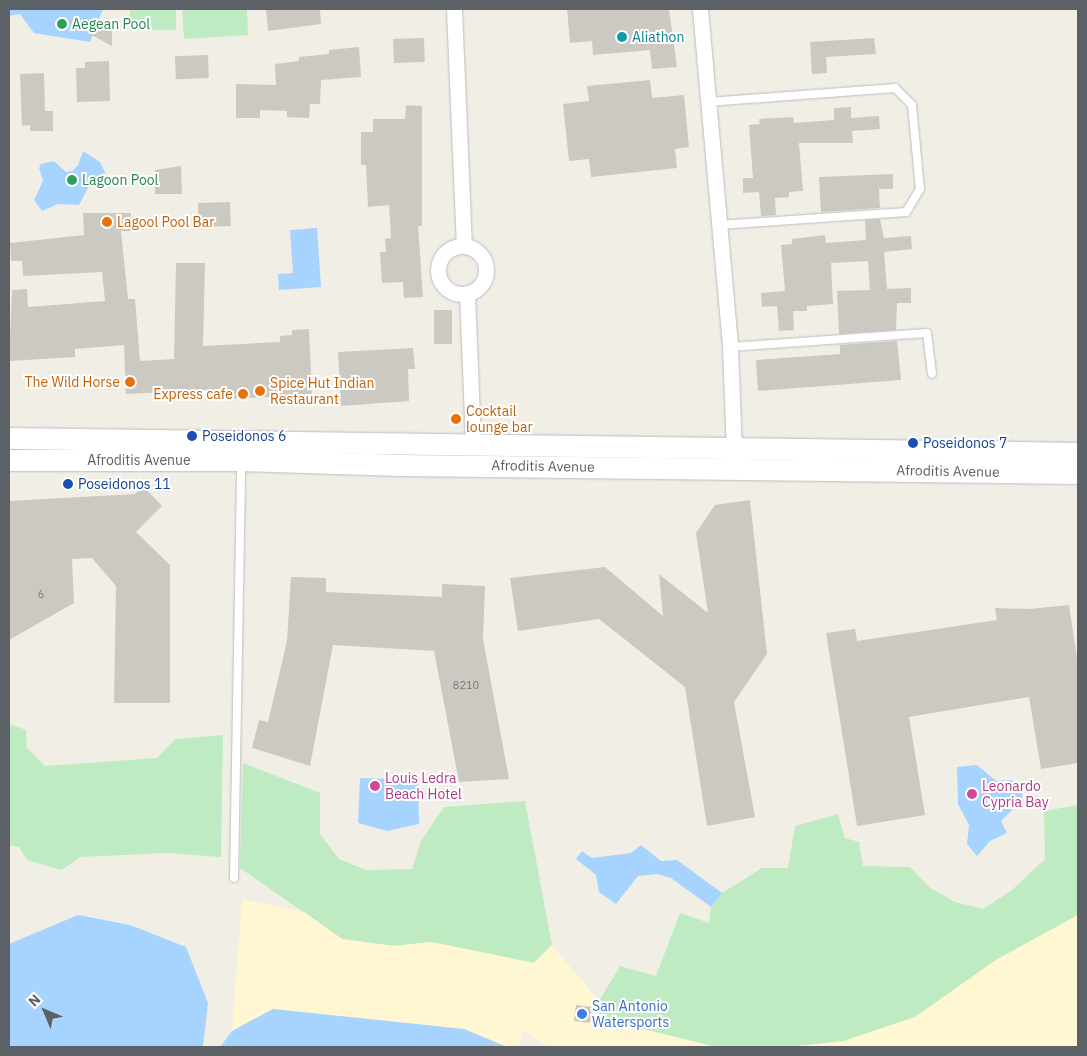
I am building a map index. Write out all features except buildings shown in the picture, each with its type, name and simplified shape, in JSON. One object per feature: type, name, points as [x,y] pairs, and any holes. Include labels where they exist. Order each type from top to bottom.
[{"type":"main road","name":"Afroditis Avenue","points":[[9,438],[473,443],[734,449],[1078,453]]},
{"type":"main road","name":"Afroditis Avenue","points":[[9,460],[240,460],[400,466],[1078,473]]},
{"type":"street","points":[[454,9],[464,246]]},
{"type":"street","points":[[703,9],[708,102],[730,347],[734,449]]},
{"type":"street","points":[[464,246],[478,252],[486,264],[481,284],[467,293],[449,290],[438,272],[446,252],[464,246]]},
{"type":"street","points":[[467,293],[473,443]]},
{"type":"lane","points":[[708,102],[895,88],[912,105],[920,189],[906,212],[719,225]]},
{"type":"lane","points":[[730,347],[927,333],[932,374]]},
{"type":"lane","points":[[234,878],[240,460]]},
{"type":"green space","points":[[130,9],[176,9],[176,30],[130,30]]},
{"type":"green space","points":[[182,9],[247,9],[248,35],[184,39]]},
{"type":"green space","points":[[9,724],[26,730],[27,748],[45,766],[157,758],[175,739],[223,735],[221,857],[166,853],[81,857],[61,870],[27,860],[19,847],[9,845]]},
{"type":"green space","points":[[243,763],[320,793],[320,834],[339,859],[366,870],[412,869],[421,841],[444,807],[525,801],[552,945],[534,963],[431,942],[394,946],[342,939],[240,868]]},
{"type":"green space","points":[[1078,805],[1078,915],[996,960],[915,1017],[844,1041],[789,1047],[716,1047],[627,1025],[598,1026],[599,1001],[620,966],[656,976],[680,913],[709,923],[711,907],[722,893],[762,868],[788,868],[795,826],[838,814],[845,838],[859,842],[863,866],[910,867],[929,887],[955,902],[983,909],[1012,890],[1045,859],[1044,811]]},
{"type":"sand","points":[[242,899],[304,912],[342,939],[394,946],[431,942],[534,963],[552,945],[599,1001],[599,1026],[627,1025],[716,1047],[547,1047],[524,1030],[518,1047],[507,1047],[464,1029],[273,1009],[232,1031]]},
{"type":"sand","points":[[1078,915],[1078,1047],[789,1047],[844,1041],[915,1017],[996,960]]},
{"type":"water","name":"Aegean Pool","points":[[9,9],[103,9],[90,42],[34,33],[20,14],[9,16]]},
{"type":"water","name":"Lagoon Pool","points":[[83,151],[100,162],[107,177],[88,188],[79,205],[58,204],[42,211],[34,200],[43,181],[39,168],[41,164],[54,161],[66,172],[72,171],[78,165]]},
{"type":"water","points":[[317,228],[321,287],[279,290],[278,274],[293,273],[290,230]]},
{"type":"water","points":[[977,765],[996,781],[1012,780],[1022,790],[1022,800],[1001,821],[1007,833],[990,841],[977,856],[967,844],[969,825],[958,804],[957,767]]},
{"type":"water","points":[[360,778],[418,780],[419,824],[387,831],[358,823]]},
{"type":"water","points":[[641,845],[661,861],[677,860],[722,893],[711,907],[671,878],[657,874],[638,876],[616,904],[599,892],[596,875],[576,859],[582,851],[592,858],[631,853]]},
{"type":"water","points":[[78,915],[130,925],[186,947],[208,1003],[203,1047],[9,1047],[9,944]]},
{"type":"water","points":[[273,1009],[464,1029],[507,1047],[220,1047],[232,1031]]},
{"type":"place","name":"Aegean Pool","points":[[62,24]]},
{"type":"place","name":"Aliathon","points":[[622,37]]},
{"type":"place","name":"Lagoon Pool","points":[[72,180]]},
{"type":"place","name":"Lagool Pool Bar","points":[[107,222]]},
{"type":"place","name":"The Wild Horse","points":[[130,382]]},
{"type":"place","name":"Spice Hut Indian Restaurant","points":[[260,391]]},
{"type":"place","name":"Express cafe","points":[[243,394]]},
{"type":"place","name":"Cocktail lounge bar","points":[[456,419]]},
{"type":"place","name":"Poseidonos 6","points":[[192,436]]},
{"type":"place","name":"Poseidonos 7","points":[[913,443]]},
{"type":"place","name":"Poseidonos 11","points":[[68,484]]},
{"type":"place","name":"Louis Ledra Beach Hotel","points":[[375,786]]},
{"type":"place","name":"Leonardo Cypria Bay","points":[[972,794]]},
{"type":"place","name":"San Antonio Watersports","points":[[582,1014]]}]
